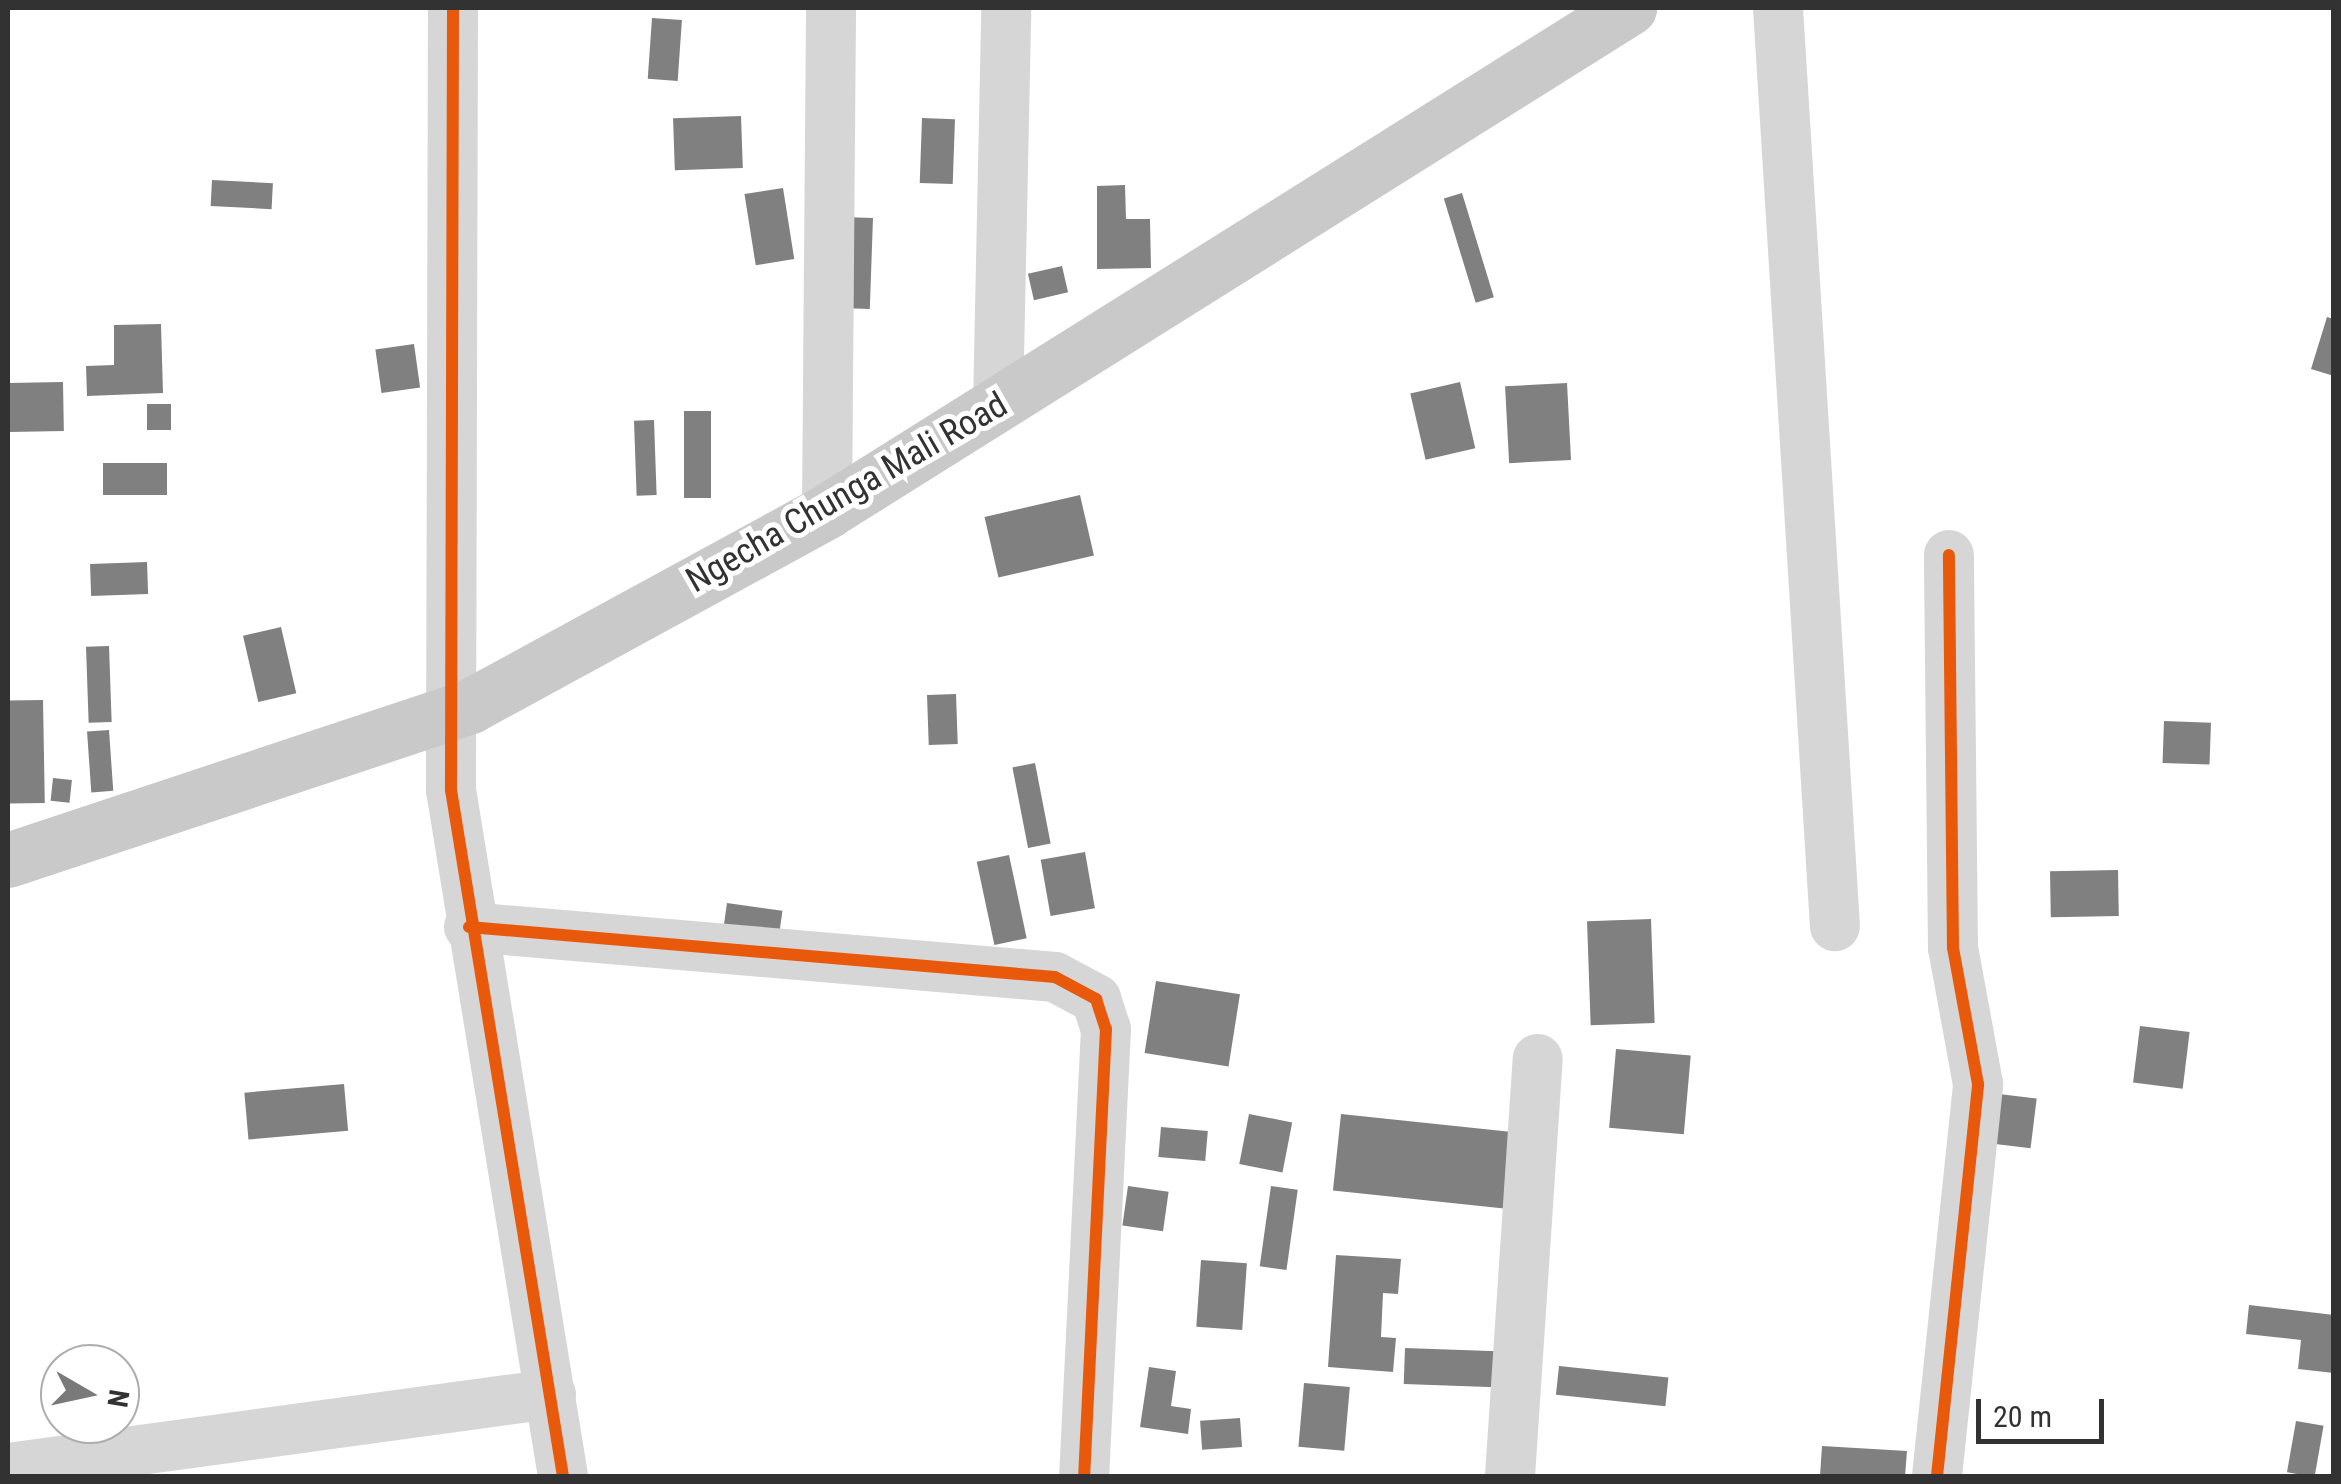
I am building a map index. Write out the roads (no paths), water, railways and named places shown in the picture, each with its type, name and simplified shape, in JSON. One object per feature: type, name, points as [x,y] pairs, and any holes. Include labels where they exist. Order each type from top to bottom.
[{"type":"main road","name":"Ngecha Chunga Mali Road","points":[[8,860],[460,710],[827,510],[1629,8]]},
{"type":"street","points":[[453,8],[460,710],[469,927],[563,1476]]},
{"type":"street","points":[[460,710],[476,8]]},
{"type":"street","points":[[827,510],[832,8]]},
{"type":"street","points":[[998,406],[1006,8]]},
{"type":"street","points":[[1778,8],[1834,926]]},
{"type":"street","points":[[1937,1476],[1978,1084],[1953,948],[1950,555]]},
{"type":"street","points":[[469,927],[1055,977],[1096,999],[1106,1030],[1084,1476]]},
{"type":"street","points":[[1510,1476],[1538,1059]]},
{"type":"street","points":[[8,1468],[551,1394]]}]
